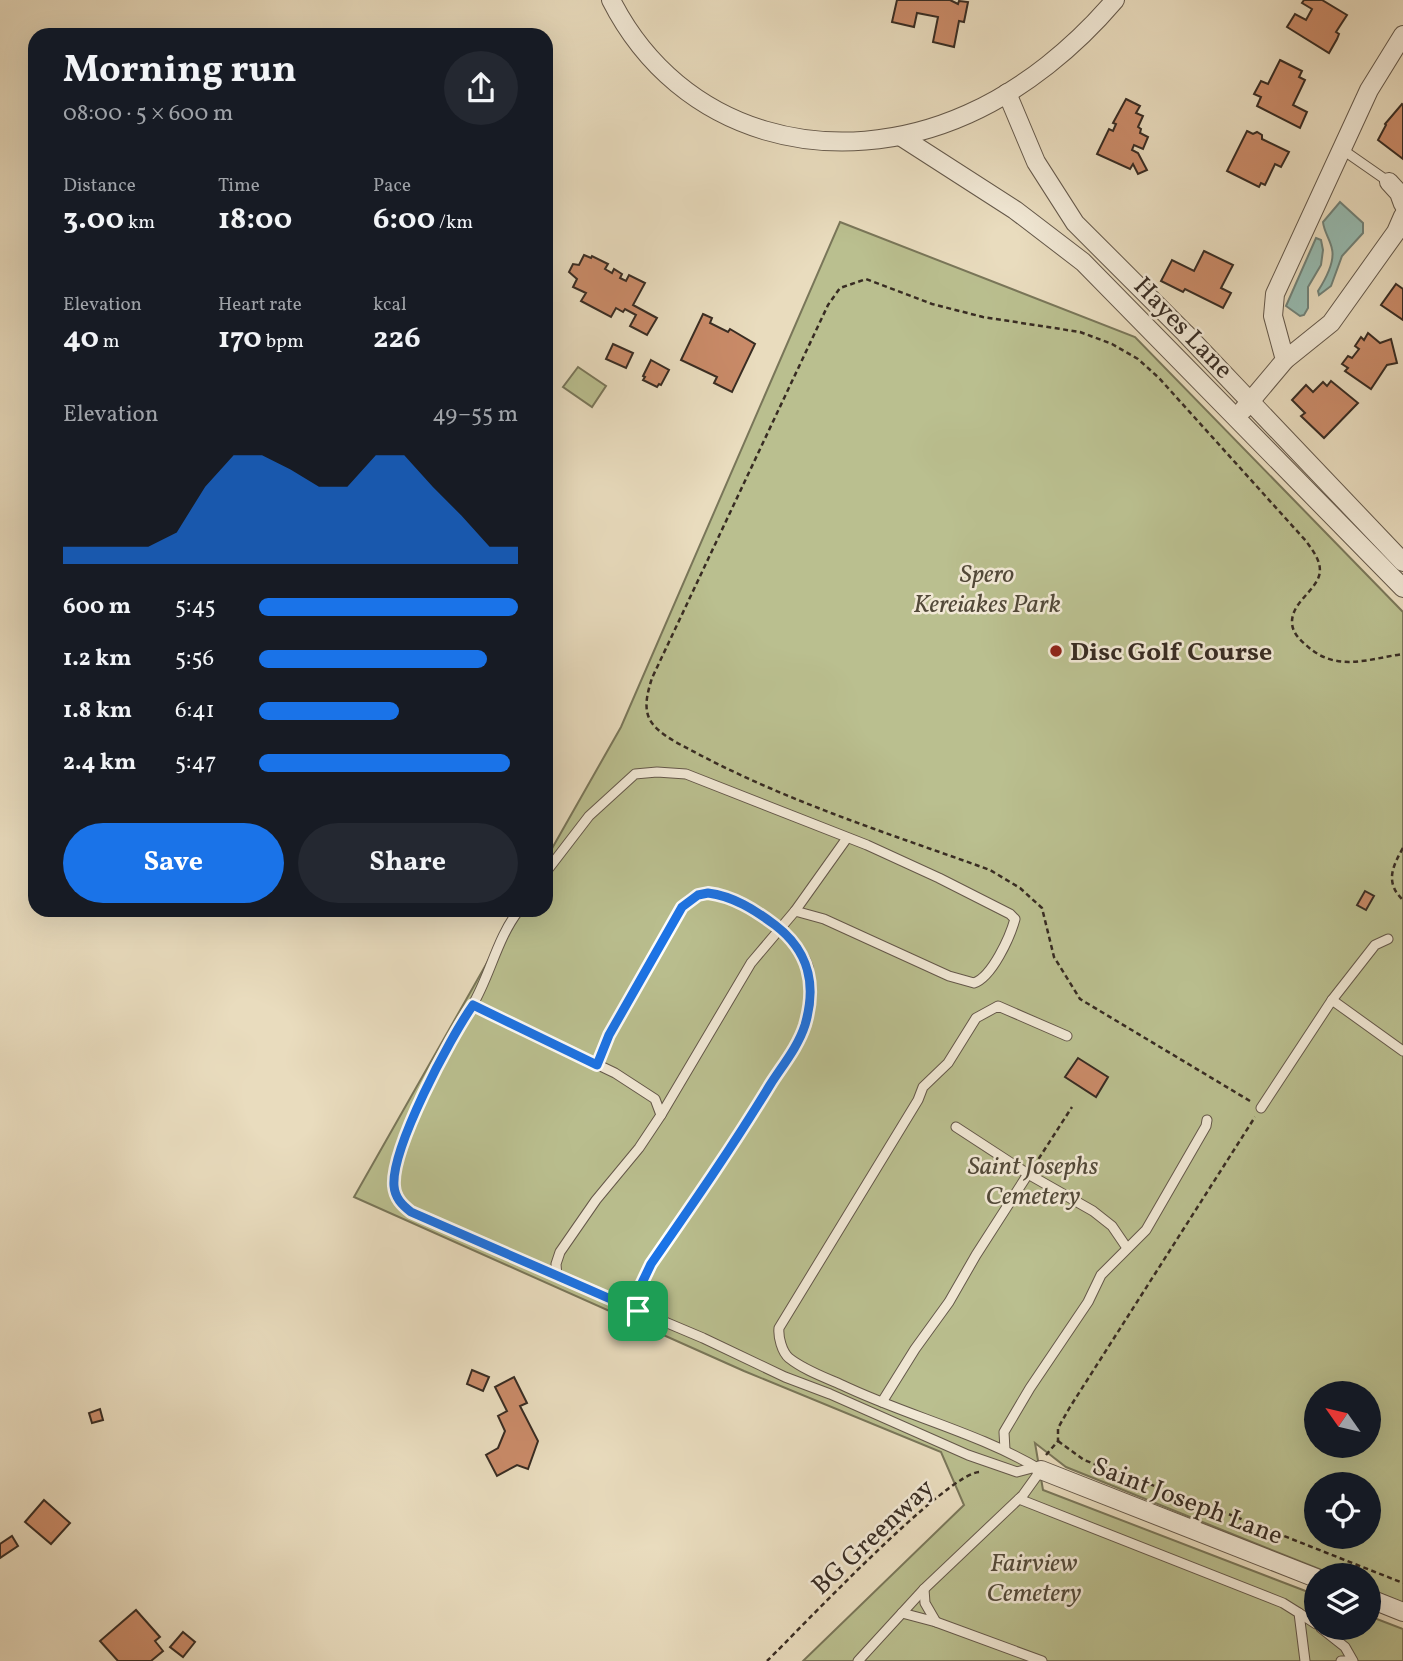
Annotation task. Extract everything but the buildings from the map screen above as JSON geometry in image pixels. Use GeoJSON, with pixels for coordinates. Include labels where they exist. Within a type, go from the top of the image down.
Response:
{"type":"FeatureCollection","features":[{"type":"Feature","properties":{"kind":"street"},"geometry":{"type":"LineString","coordinates":[[611,0],[629,32],[668,76],[695,98],[734,120],[764,131],[810,141],[845,142],[900,136],[967,115],[1007,93],[1066,49],[1115,0]]}},
{"type":"Feature","properties":{"kind":"street"},"geometry":{"type":"LineString","coordinates":[[1285,360],[1273,316],[1275,294],[1377,76],[1403,35]]}},
{"type":"Feature","properties":{"kind":"street","name":"Hayes Lane"},"geometry":{"type":"LineString","coordinates":[[1007,93],[1036,162],[1075,223],[1403,562]]}},
{"type":"Feature","properties":{"kind":"street","name":"Hayes Lane"},"geometry":{"type":"LineString","coordinates":[[900,136],[1068,249],[1403,588]]}},
{"type":"Feature","properties":{"kind":"street"},"geometry":{"type":"LineString","coordinates":[[1389,182],[1399,193],[1403,204]]}},
{"type":"Feature","properties":{"kind":"street"},"geometry":{"type":"LineString","coordinates":[[1236,418],[1285,360],[1331,323],[1396,232],[1403,216]]}},
{"type":"Feature","properties":{"kind":"street","name":"Saint Joseph Lane"},"geometry":{"type":"LineString","coordinates":[[1039,1468],[1304,1573]]}},
{"type":"Feature","properties":{"kind":"street"},"geometry":{"type":"LineString","coordinates":[[1381,1603],[1403,1612]]}},
{"type":"Feature","properties":{"kind":"lane"},"geometry":{"type":"LineString","coordinates":[[1343,149],[1389,182]]}},
{"type":"Feature","properties":{"kind":"lane"},"geometry":{"type":"LineString","coordinates":[[553,863],[595,810],[635,774],[686,774],[848,838],[939,878],[1015,918],[1001,952],[986,976],[974,983],[960,980],[824,919],[795,911]]}},
{"type":"Feature","properties":{"kind":"lane"},"geometry":{"type":"LineString","coordinates":[[557,1277],[556,1264],[560,1252],[596,1200],[639,1148],[742,976],[795,911],[848,838]]}},
{"type":"Feature","properties":{"kind":"lane"},"geometry":{"type":"LineString","coordinates":[[597,1065],[609,1035],[676,917],[690,900],[698,895],[708,893],[729,898],[779,929],[798,948],[808,967],[809,1000],[805,1024],[794,1048],[651,1264],[641,1285],[638,1311]]}},
{"type":"Feature","properties":{"kind":"lane"},"geometry":{"type":"LineString","coordinates":[[514,917],[506,930],[473,1005],[461,1022],[407,1132],[394,1183],[401,1204],[411,1212],[557,1277],[968,1455],[1017,1472],[1039,1468]]}},
{"type":"Feature","properties":{"kind":"lane"},"geometry":{"type":"LineString","coordinates":[[1261,1108],[1332,1000],[1375,945],[1388,939]]}},
{"type":"Feature","properties":{"kind":"lane"},"geometry":{"type":"LineString","coordinates":[[1332,1000],[1403,1051]]}},
{"type":"Feature","properties":{"kind":"lane"},"geometry":{"type":"LineString","coordinates":[[473,1005],[615,1073],[654,1098],[660,1115]]}},
{"type":"Feature","properties":{"kind":"lane"},"geometry":{"type":"LineString","coordinates":[[1039,1468],[1005,1450],[816,1374],[789,1358],[778,1334],[780,1326],[918,1100],[920,1092],[948,1063],[976,1018],[998,1006],[1068,1036]]}},
{"type":"Feature","properties":{"kind":"lane"},"geometry":{"type":"LineString","coordinates":[[1005,1450],[1004,1432],[1030,1388],[1088,1302],[1101,1275],[1146,1230],[1207,1120]]}},
{"type":"Feature","properties":{"kind":"lane"},"geometry":{"type":"LineString","coordinates":[[956,1127],[1106,1221],[1127,1248]]}},
{"type":"Feature","properties":{"kind":"lane"},"geometry":{"type":"LineString","coordinates":[[882,1402],[949,1302],[1028,1174]]}},
{"type":"Feature","properties":{"kind":"lane"},"geometry":{"type":"LineString","coordinates":[[858,1661],[925,1589],[1019,1499],[1039,1468]]}},
{"type":"Feature","properties":{"kind":"lane"},"geometry":{"type":"LineString","coordinates":[[1019,1499],[1261,1592],[1304,1616]]}},
{"type":"Feature","properties":{"kind":"lane"},"geometry":{"type":"LineString","coordinates":[[925,1589],[925,1603],[936,1622]]}},
{"type":"Feature","properties":{"kind":"lane"},"geometry":{"type":"LineString","coordinates":[[902,1613],[936,1622],[1042,1661]]}},
{"type":"Feature","properties":{"kind":"lane"},"geometry":{"type":"LineString","coordinates":[[1299,1613],[1305,1661]]}},
{"type":"Feature","properties":{"kind":"lane"},"geometry":{"type":"LineString","coordinates":[[1336,1640],[1345,1647],[1353,1661]]}},
{"type":"Feature","properties":{"kind":"path"},"geometry":{"type":"LineString","coordinates":[[1039,1468],[1058,1441],[1058,1428],[1070,1407],[1261,1108],[1080,999],[1054,957],[1042,908],[1020,888],[990,870],[753,782],[687,748],[660,731],[649,719],[646,700],[652,678],[828,305],[840,288],[866,279],[932,304],[983,317],[1080,332],[1112,344],[1138,359],[1159,377],[1306,541],[1318,561],[1319,575],[1297,605],[1294,614],[1292,622],[1297,636],[1314,653],[1352,664],[1403,654]]}},
{"type":"Feature","properties":{"kind":"path"},"geometry":{"type":"LineString","coordinates":[[1403,848],[1393,865],[1390,878],[1403,900]]}},
{"type":"Feature","properties":{"kind":"path"},"geometry":{"type":"LineString","coordinates":[[1028,1174],[1072,1107]]}},
{"type":"Feature","properties":{"kind":"path"},"geometry":{"type":"LineString","coordinates":[[1058,1441],[1084,1460],[1403,1583]]}},
{"type":"Feature","properties":{"kind":"path","name":"BG Greenway"},"geometry":{"type":"LineString","coordinates":[[767,1661],[944,1490],[974,1472],[985,1472]]}},
{"type":"Feature","properties":{"kind":"green space"},"geometry":{"type":"Polygon","coordinates":[[[840,222],[1135,337],[1403,612],[1403,1603],[1381,1594],[1381,1563],[1304,1563],[1066,1467],[1035,1443],[1043,1490],[1304,1590],[1304,1640],[1381,1640],[1381,1621],[1403,1629],[1403,1661],[803,1661],[964,1505],[941,1452],[744,1371],[354,1197],[513,917],[553,917],[553,847],[621,727],[840,222]]]}},
{"type":"Feature","properties":{"kind":"green space"},"geometry":{"type":"Polygon","coordinates":[[[578,367],[606,386],[592,407],[563,387],[578,367]]]}},
{"type":"Feature","properties":{"kind":"water"},"geometry":{"type":"Polygon","coordinates":[[[1340,202],[1363,223],[1363,233],[1342,256],[1331,286],[1319,295],[1318,291],[1329,271],[1333,254],[1323,222],[1340,202]]]}},
{"type":"Feature","properties":{"kind":"water"},"geometry":{"type":"Polygon","coordinates":[[[1316,238],[1321,240],[1323,250],[1321,265],[1308,287],[1308,308],[1304,315],[1300,316],[1286,306],[1316,238]]]}},
{"type":"Feature","properties":{"kind":"place","name":"Disc Golf Course"},"geometry":{"type":"Point","coordinates":[1056,651]}},
{"type":"Feature","properties":{"kind":"route"},"geometry":{"type":"LineString","coordinates":[[718,894],[741,903],[769,921],[798,948],[808,967],[809,976],[805,1024],[794,1048],[763,1098],[651,1264],[641,1285],[638,1311],[411,1212],[401,1204],[396,1195],[396,1169],[399,1154],[418,1107],[461,1022],[473,1005],[597,1065],[609,1035],[682,907],[698,895],[718,894]]}},
{"type":"Feature","properties":{"kind":"park label","name":"Spero Kereiakes Park"},"geometry":{"type":"Point","coordinates":[987,588]}},
{"type":"Feature","properties":{"kind":"park label","name":"Saint Josephs Cemetery"},"geometry":{"type":"Point","coordinates":[1033,1180]}},
{"type":"Feature","properties":{"kind":"park label","name":"Fairview Cemetery"},"geometry":{"type":"Point","coordinates":[1034,1577]}}]}
